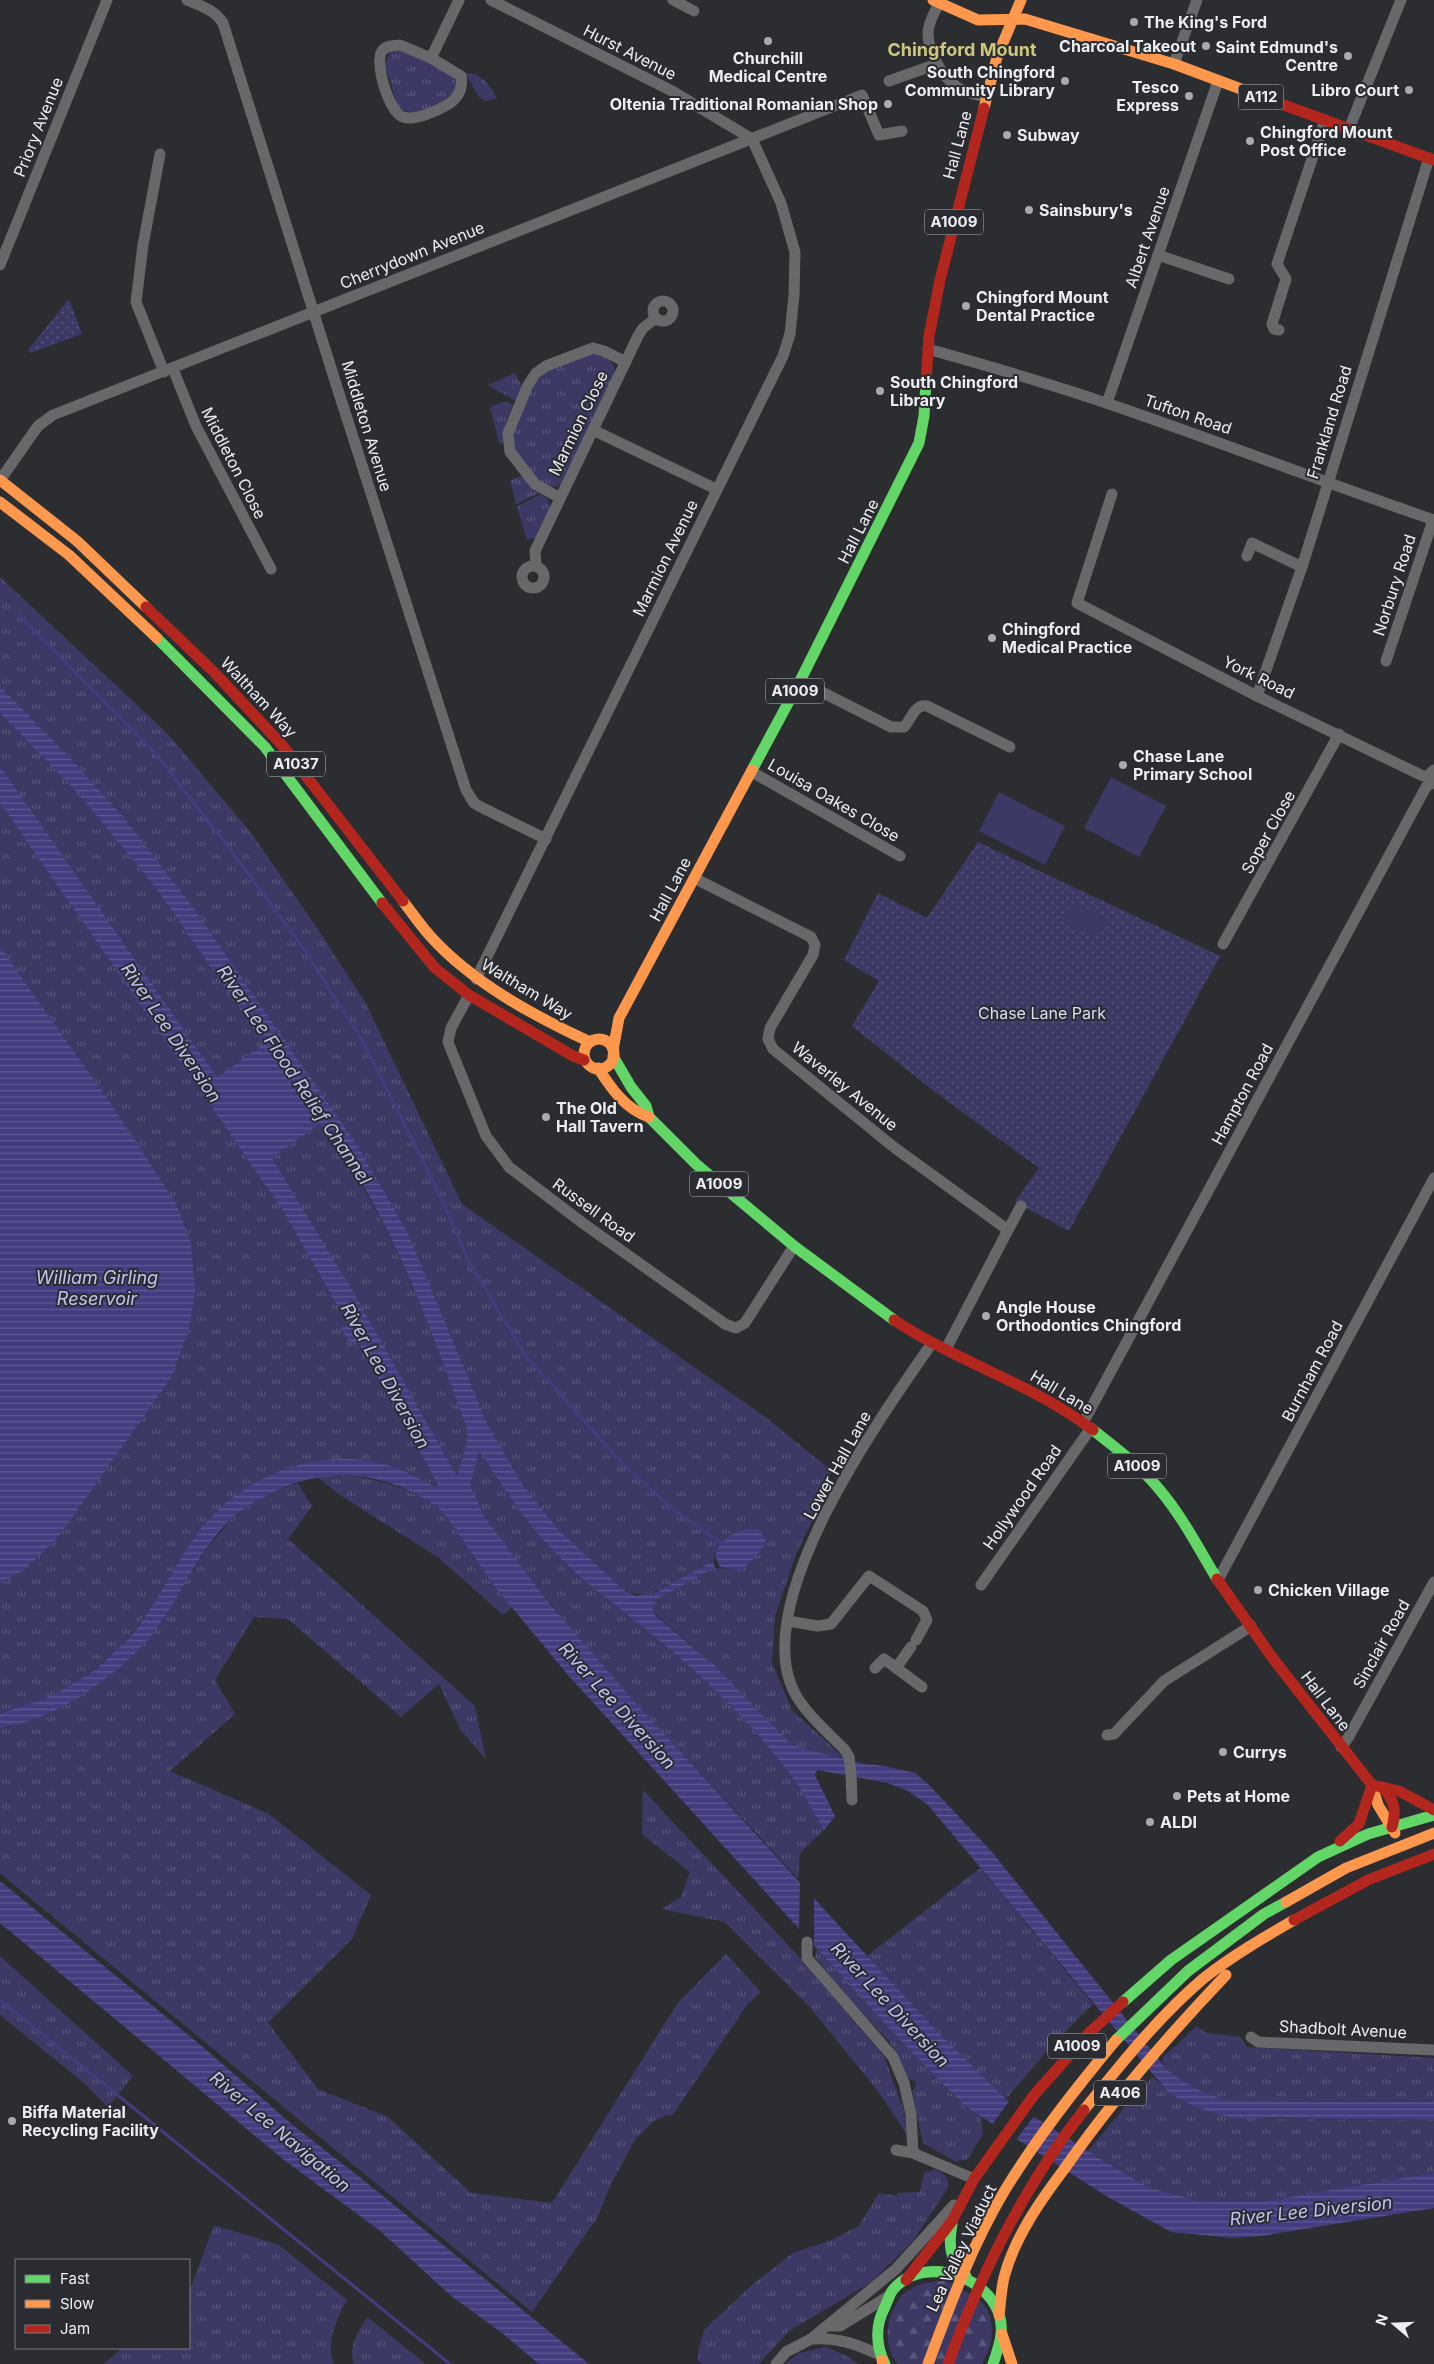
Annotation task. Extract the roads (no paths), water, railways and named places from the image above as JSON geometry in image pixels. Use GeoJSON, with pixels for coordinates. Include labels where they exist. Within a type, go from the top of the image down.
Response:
{"type":"FeatureCollection","features":[{"type":"Feature","properties":{"kind":"main road","name":"A1009"},"geometry":{"type":"LineString","coordinates":[[1014,18],[1021,0]]}},
{"type":"Feature","properties":{"kind":"main road","name":"A112"},"geometry":{"type":"LineString","coordinates":[[936,2],[965,16],[986,21],[1014,18],[1056,28],[1174,64],[1432,159]]}},
{"type":"Feature","properties":{"kind":"main road","name":"Hall Lane"},"geometry":{"type":"LineString","coordinates":[[1014,18],[997,57],[940,280],[928,349],[924,416],[919,443],[800,681],[618,1018],[613,1053],[631,1087],[646,1106],[649,1117],[696,1164],[794,1246],[896,1321],[932,1343],[1045,1399],[1087,1425],[1132,1461],[1159,1489],[1218,1580],[1274,1660],[1340,1747],[1377,1786],[1391,1796],[1397,1813],[1394,1830]]}},
{"type":"Feature","properties":{"kind":"main road","name":"Waltham Way"},"geometry":{"type":"LineString","coordinates":[[0,480],[77,541],[166,624],[215,673],[282,745],[430,936],[459,965],[476,979],[568,1033],[592,1041]]}},
{"type":"Feature","properties":{"kind":"main road"},"geometry":{"type":"LineString","coordinates":[[12,511],[22,497]]}},
{"type":"Feature","properties":{"kind":"main road","name":"Waltham Way"},"geometry":{"type":"LineString","coordinates":[[0,502],[69,555],[155,636],[251,733],[281,769],[359,873],[436,968],[469,995],[573,1056],[584,1060]]}},
{"type":"Feature","properties":{"kind":"main road"},"geometry":{"type":"LineString","coordinates":[[155,636],[166,624]]}},
{"type":"Feature","properties":{"kind":"main road","name":"A1037"},"geometry":{"type":"LineString","coordinates":[[281,769],[293,759]]}},
{"type":"Feature","properties":{"kind":"main road"},"geometry":{"type":"LineString","coordinates":[[359,873],[372,862]]}},
{"type":"Feature","properties":{"kind":"main road","name":"Hall Lane"},"geometry":{"type":"LineString","coordinates":[[592,1041],[618,1018]]}},
{"type":"Feature","properties":{"kind":"main road"},"geometry":{"type":"LineString","coordinates":[[592,1041],[606,1041],[613,1053],[607,1066],[598,1068],[584,1060],[584,1049],[592,1041]]}},
{"type":"Feature","properties":{"kind":"main road","name":"Hall Lane"},"geometry":{"type":"LineString","coordinates":[[598,1068],[619,1096],[639,1115],[649,1117]]}},
{"type":"Feature","properties":{"kind":"main road","name":"A1009"},"geometry":{"type":"LineString","coordinates":[[906,2280],[952,2221],[972,2183],[997,2145],[1034,2096],[1090,2032],[1171,1960],[1352,1833],[1359,1824],[1377,1786]]}},
{"type":"Feature","properties":{"kind":"main road"},"geometry":{"type":"LineString","coordinates":[[1377,1786],[1406,1794],[1419,1804],[1434,1810]]}},
{"type":"Feature","properties":{"kind":"main road"},"geometry":{"type":"LineString","coordinates":[[1394,1830],[1434,1816]]}},
{"type":"Feature","properties":{"kind":"main road"},"geometry":{"type":"LineString","coordinates":[[1318,1857],[1368,1834],[1434,1822]]}},
{"type":"Feature","properties":{"kind":"main road","name":"A1009"},"geometry":{"type":"LineString","coordinates":[[1271,1889],[1394,1830]]}},
{"type":"Feature","properties":{"kind":"main road","name":"Lea Valley Viaduct"},"geometry":{"type":"LineString","coordinates":[[928,2364],[952,2298],[982,2234],[1036,2142],[1095,2066],[1150,2007],[1188,1971],[1237,1932],[1315,1883],[1374,1855],[1434,1833]]}},
{"type":"Feature","properties":{"kind":"main road","name":"A406"},"geometry":{"type":"LineString","coordinates":[[999,2315],[1005,2273],[1015,2247],[1036,2210],[1109,2106],[1161,2044],[1254,1944],[1354,1884],[1434,1854]]}},
{"type":"Feature","properties":{"kind":"main road","name":"Lea Valley Viaduct"},"geometry":{"type":"LineString","coordinates":[[948,2364],[976,2291],[1012,2218],[1045,2162],[1069,2127],[1115,2070],[1177,2003],[1233,1956],[1254,1944]]}},
{"type":"Feature","properties":{"kind":"main road","name":"A1009"},"geometry":{"type":"LineString","coordinates":[[952,2221],[948,2243],[950,2256],[968,2278]]}},
{"type":"Feature","properties":{"kind":"main road"},"geometry":{"type":"LineString","coordinates":[[883,2361],[877,2328],[882,2307],[890,2295],[906,2280],[934,2271],[954,2272],[968,2278],[986,2291],[999,2315],[1002,2334],[1012,2364]]}},
{"type":"Feature","properties":{"kind":"main road"},"geometry":{"type":"LineString","coordinates":[[993,2364],[999,2351],[1002,2334]]}},
{"type":"Feature","properties":{"kind":"street","name":"Priory Avenue"},"geometry":{"type":"LineString","coordinates":[[0,265],[107,0]]}},
{"type":"Feature","properties":{"kind":"street","name":"Middleton Avenue"},"geometry":{"type":"LineString","coordinates":[[187,0],[209,10],[218,16],[223,23],[466,790],[474,803],[546,839]]}},
{"type":"Feature","properties":{"kind":"street"},"geometry":{"type":"LineString","coordinates":[[431,58],[459,0]]}},
{"type":"Feature","properties":{"kind":"street","name":"Hurst Avenue"},"geometry":{"type":"LineString","coordinates":[[491,0],[672,91],[752,138]]}},
{"type":"Feature","properties":{"kind":"street"},"geometry":{"type":"LineString","coordinates":[[673,0],[694,11]]}},
{"type":"Feature","properties":{"kind":"street"},"geometry":{"type":"LineString","coordinates":[[1174,64],[1197,0]]}},
{"type":"Feature","properties":{"kind":"street"},"geometry":{"type":"LineString","coordinates":[[1349,129],[1401,0]]}},
{"type":"Feature","properties":{"kind":"street"},"geometry":{"type":"LineString","coordinates":[[936,2],[928,32],[929,44],[937,64],[957,88],[987,97]]}},
{"type":"Feature","properties":{"kind":"street"},"geometry":{"type":"LineString","coordinates":[[400,46],[431,58],[461,76],[462,82],[458,95],[447,105],[426,114],[406,118],[401,117],[392,107],[380,68],[381,52],[386,47],[400,46]]}},
{"type":"Feature","properties":{"kind":"street"},"geometry":{"type":"LineString","coordinates":[[889,81],[937,64]]}},
{"type":"Feature","properties":{"kind":"street","name":"Albert Avenue"},"geometry":{"type":"LineString","coordinates":[[1108,403],[1218,81]]}},
{"type":"Feature","properties":{"kind":"street","name":"Cherrydown Avenue"},"geometry":{"type":"LineString","coordinates":[[0,480],[45,419],[862,95],[879,136],[902,131]]}},
{"type":"Feature","properties":{"kind":"street"},"geometry":{"type":"LineString","coordinates":[[1279,330],[1274,329],[1272,324],[1286,279],[1277,264],[1325,120]]}},
{"type":"Feature","properties":{"kind":"street","name":"Marmion Avenue"},"geometry":{"type":"LineString","coordinates":[[476,979],[783,356],[790,334],[795,252],[781,203],[752,138]]}},
{"type":"Feature","properties":{"kind":"street","name":"Middleton Close"},"geometry":{"type":"LineString","coordinates":[[160,154],[143,245],[136,302],[168,371],[271,569]]}},
{"type":"Feature","properties":{"kind":"street","name":"Frankland Road"},"geometry":{"type":"LineString","coordinates":[[1258,696],[1302,567],[1432,159]]}},
{"type":"Feature","properties":{"kind":"street"},"geometry":{"type":"LineString","coordinates":[[1158,255],[1229,279]]}},
{"type":"Feature","properties":{"kind":"street","name":"Marmion Close"},"geometry":{"type":"LineString","coordinates":[[536,566],[535,551],[642,328],[656,318]]}},
{"type":"Feature","properties":{"kind":"street","name":"Marmion Close"},"geometry":{"type":"LineString","coordinates":[[560,498],[535,484],[510,452],[508,433],[526,388],[536,372],[584,350],[593,348],[604,351],[626,362]]}},
{"type":"Feature","properties":{"kind":"street","name":"Tufton Road"},"geometry":{"type":"LineString","coordinates":[[928,349],[1108,403],[1248,453],[1327,484],[1434,520]]}},
{"type":"Feature","properties":{"kind":"street"},"geometry":{"type":"LineString","coordinates":[[593,430],[716,489]]}},
{"type":"Feature","properties":{"kind":"street","name":"York Road"},"geometry":{"type":"LineString","coordinates":[[1112,494],[1076,603],[1258,696],[1423,776],[1432,778]]}},
{"type":"Feature","properties":{"kind":"street","name":"Norbury Road"},"geometry":{"type":"LineString","coordinates":[[1386,661],[1434,520]]}},
{"type":"Feature","properties":{"kind":"street"},"geometry":{"type":"LineString","coordinates":[[1247,556],[1252,543],[1302,567]]}},
{"type":"Feature","properties":{"kind":"street"},"geometry":{"type":"LineString","coordinates":[[800,681],[891,727],[904,726],[917,708],[922,705],[1010,747]]}},
{"type":"Feature","properties":{"kind":"street","name":"Soper Close"},"geometry":{"type":"LineString","coordinates":[[1223,944],[1339,734]]}},
{"type":"Feature","properties":{"kind":"street","name":"Louisa Oakes Close"},"geometry":{"type":"LineString","coordinates":[[752,772],[900,856]]}},
{"type":"Feature","properties":{"kind":"street","name":"Hampton Road"},"geometry":{"type":"LineString","coordinates":[[1087,1425],[1372,884],[1432,778]]}},
{"type":"Feature","properties":{"kind":"street","name":"Waverley Avenue"},"geometry":{"type":"LineString","coordinates":[[694,878],[812,937],[815,945],[813,956],[770,1028],[768,1039],[773,1049],[896,1148],[1008,1230]]}},
{"type":"Feature","properties":{"kind":"street","name":"Russell Road"},"geometry":{"type":"LineString","coordinates":[[469,995],[451,1028],[448,1042],[486,1136],[509,1167],[584,1224],[725,1324],[736,1328],[745,1323],[794,1246]]}},
{"type":"Feature","properties":{"kind":"street","name":"Burnham Road"},"geometry":{"type":"LineString","coordinates":[[1218,1580],[1434,1178]]}},
{"type":"Feature","properties":{"kind":"street"},"geometry":{"type":"LineString","coordinates":[[946,1349],[1021,1206]]}},
{"type":"Feature","properties":{"kind":"street","name":"Lower Hall Lane"},"geometry":{"type":"LineString","coordinates":[[852,1800],[852,1778],[845,1750],[819,1723],[794,1692],[783,1650],[788,1621],[803,1566],[829,1506],[874,1428],[932,1343]]}},
{"type":"Feature","properties":{"kind":"street","name":"Hollywood Road"},"geometry":{"type":"LineString","coordinates":[[981,1585],[1087,1425]]}},
{"type":"Feature","properties":{"kind":"street"},"geometry":{"type":"LineString","coordinates":[[788,1621],[817,1626],[831,1624],[869,1576],[923,1611],[927,1620],[896,1668]]}},
{"type":"Feature","properties":{"kind":"street","name":"Sinclair Road"},"geometry":{"type":"LineString","coordinates":[[1340,1747],[1348,1738],[1434,1582]]}},
{"type":"Feature","properties":{"kind":"street"},"geometry":{"type":"LineString","coordinates":[[1107,1735],[1114,1734],[1164,1681],[1251,1626]]}},
{"type":"Feature","properties":{"kind":"street"},"geometry":{"type":"LineString","coordinates":[[875,1668],[884,1659],[922,1687]]}},
{"type":"Feature","properties":{"kind":"street"},"geometry":{"type":"LineString","coordinates":[[807,1942],[807,1958],[893,2057],[904,2083],[912,2114],[913,2152]]}},
{"type":"Feature","properties":{"kind":"street","name":"Shadbolt Avenue"},"geometry":{"type":"LineString","coordinates":[[1251,2037],[1258,2042],[1434,2050]]}},
{"type":"Feature","properties":{"kind":"street"},"geometry":{"type":"LineString","coordinates":[[776,2364],[786,2352],[811,2339],[896,2269],[972,2183],[913,2152],[896,2150]]}},
{"type":"Feature","properties":{"kind":"street"},"geometry":{"type":"LineString","coordinates":[[828,2326],[840,2326],[890,2295]]}},
{"type":"Feature","properties":{"kind":"street"},"geometry":{"type":"LineString","coordinates":[[811,2339],[831,2338],[855,2344],[883,2361]]}},
{"type":"Feature","properties":{"kind":"water"},"geometry":{"type":"Polygon","coordinates":[[[0,686],[75,763],[126,820],[193,907],[356,1143],[408,1233],[487,1423],[522,1484],[558,1529],[625,1591],[636,1596],[657,1592],[713,1561],[715,1568],[659,1598],[653,1610],[655,1615],[714,1665],[792,1745],[865,1764],[885,1766],[915,1773],[929,1785],[992,1852],[1167,2070],[1175,2076],[1206,2093],[1233,2101],[1434,2102],[1434,2120],[1235,2118],[1200,2108],[1167,2091],[928,1805],[908,1791],[888,1783],[817,1770],[815,1775],[835,1816],[824,1830],[795,1781],[751,1727],[684,1662],[564,1562],[538,1534],[479,1452],[471,1483],[472,1490],[484,1516],[550,1604],[627,1693],[938,2032],[1006,2099],[1150,2188],[1199,2201],[1259,2202],[1434,2173],[1434,2208],[1261,2236],[1233,2238],[1171,2232],[1108,2197],[963,2105],[890,2029],[568,1675],[494,1586],[444,1513],[423,1498],[400,1486],[376,1479],[327,1476],[302,1481],[278,1489],[255,1502],[235,1515],[210,1543],[154,1632],[140,1648],[105,1680],[85,1694],[43,1716],[0,1728],[0,1713],[34,1702],[64,1689],[91,1672],[118,1649],[130,1637],[150,1609],[197,1534],[214,1514],[234,1496],[256,1482],[280,1471],[306,1463],[332,1459],[384,1464],[411,1474],[436,1487],[438,1485],[359,1344],[348,1341],[341,1328],[348,1325],[282,1209],[0,803],[0,766],[217,1077],[264,1044],[156,888],[78,793],[0,713],[0,686]],[[320,1124],[272,1158],[354,1293],[457,1476],[467,1441],[466,1426],[437,1347],[405,1269],[367,1193],[345,1158],[320,1124]]]}},
{"type":"Feature","properties":{"kind":"water","name":"William Girling Reservoir"},"geometry":{"type":"Polygon","coordinates":[[[0,947],[108,1099],[175,1201],[191,1244],[195,1292],[188,1333],[171,1378],[58,1538],[24,1570],[0,1584],[0,947]]]}},
{"type":"Feature","properties":{"kind":"water"},"geometry":{"type":"Polygon","coordinates":[[[748,1529],[760,1531],[766,1542],[757,1555],[741,1571],[720,1567],[715,1556],[720,1545],[737,1532],[748,1529]]]}},
{"type":"Feature","properties":{"kind":"water","name":"River Lee Navigation"},"geometry":{"type":"Polygon","coordinates":[[[0,1881],[204,2048],[294,2126],[589,2364],[539,2364],[502,2333],[450,2295],[379,2230],[284,2160],[0,1923],[0,1881]]]}},
{"type":"Feature","properties":{"kind":"waterway"},"geometry":{"type":"LineString","coordinates":[[20,616],[155,753],[233,853],[303,948],[361,1038],[436,1187],[469,1262],[526,1356],[621,1462],[673,1509],[721,1543]]}},
{"type":"Feature","properties":{"kind":"waterway"},"geometry":{"type":"LineString","coordinates":[[0,2000],[450,2364]]}},
{"type":"Feature","properties":{"kind":"place","name":"The King's Ford"},"geometry":{"type":"Point","coordinates":[1134,22]}},
{"type":"Feature","properties":{"kind":"place","name":"Churchill Medical Centre"},"geometry":{"type":"Point","coordinates":[768,41]}},
{"type":"Feature","properties":{"kind":"place","name":"Charcoal Takeout"},"geometry":{"type":"Point","coordinates":[1206,46]}},
{"type":"Feature","properties":{"kind":"place","name":"Saint Edmund's Centre"},"geometry":{"type":"Point","coordinates":[1348,56]}},
{"type":"Feature","properties":{"kind":"place","name":"South Chingford Community Library"},"geometry":{"type":"Point","coordinates":[1065,81]}},
{"type":"Feature","properties":{"kind":"place","name":"Libro Court"},"geometry":{"type":"Point","coordinates":[1409,90]}},
{"type":"Feature","properties":{"kind":"place","name":"Tesco Express"},"geometry":{"type":"Point","coordinates":[1189,96]}},
{"type":"Feature","properties":{"kind":"place","name":"Oltenia Traditional Romanian Shop"},"geometry":{"type":"Point","coordinates":[888,104]}},
{"type":"Feature","properties":{"kind":"place","name":"Subway"},"geometry":{"type":"Point","coordinates":[1007,135]}},
{"type":"Feature","properties":{"kind":"place","name":"Chingford Mount Post Office"},"geometry":{"type":"Point","coordinates":[1250,141]}},
{"type":"Feature","properties":{"kind":"place","name":"Sainsbury's"},"geometry":{"type":"Point","coordinates":[1029,210]}},
{"type":"Feature","properties":{"kind":"place","name":"Chingford Mount Dental Practice"},"geometry":{"type":"Point","coordinates":[966,306]}},
{"type":"Feature","properties":{"kind":"place","name":"South Chingford Library"},"geometry":{"type":"Point","coordinates":[880,391]}},
{"type":"Feature","properties":{"kind":"place","name":"Chingford Medical Practice"},"geometry":{"type":"Point","coordinates":[992,638]}},
{"type":"Feature","properties":{"kind":"place","name":"Chase Lane Primary School"},"geometry":{"type":"Point","coordinates":[1123,765]}},
{"type":"Feature","properties":{"kind":"place","name":"The Old Hall Tavern"},"geometry":{"type":"Point","coordinates":[546,1117]}},
{"type":"Feature","properties":{"kind":"place","name":"Angle House Orthodontics Chingford"},"geometry":{"type":"Point","coordinates":[986,1316]}},
{"type":"Feature","properties":{"kind":"place","name":"Chicken Village"},"geometry":{"type":"Point","coordinates":[1258,1590]}},
{"type":"Feature","properties":{"kind":"place","name":"Currys"},"geometry":{"type":"Point","coordinates":[1223,1752]}},
{"type":"Feature","properties":{"kind":"place","name":"Pets at Home"},"geometry":{"type":"Point","coordinates":[1177,1796]}},
{"type":"Feature","properties":{"kind":"place","name":"ALDI"},"geometry":{"type":"Point","coordinates":[1150,1822]}},
{"type":"Feature","properties":{"kind":"place","name":"Biffa Material Recycling Facility"},"geometry":{"type":"Point","coordinates":[12,2121]}},
{"type":"Feature","properties":{"kind":"district","name":"Chingford Mount"},"geometry":{"type":"Point","coordinates":[962,50]}},
{"type":"Feature","properties":{"kind":"park label","name":"Chase Lane Park"},"geometry":{"type":"Point","coordinates":[1042,1013]}},
{"type":"Feature","properties":{"kind":"water label","name":"River Lee Diversion"},"geometry":{"type":"Point","coordinates":[171,1033]}},
{"type":"Feature","properties":{"kind":"water label","name":"River Lee Flood Relief Channel"},"geometry":{"type":"Point","coordinates":[294,1075]}},
{"type":"Feature","properties":{"kind":"water label","name":"River Lee Diversion"},"geometry":{"type":"Point","coordinates":[385,1376]}},
{"type":"Feature","properties":{"kind":"water label","name":"River Lee Diversion"},"geometry":{"type":"Point","coordinates":[617,1706]}},
{"type":"Feature","properties":{"kind":"water label","name":"River Lee Diversion"},"geometry":{"type":"Point","coordinates":[890,2005]}},
{"type":"Feature","properties":{"kind":"water label","name":"River Lee Diversion"},"geometry":{"type":"Point","coordinates":[1311,2211]}}]}
